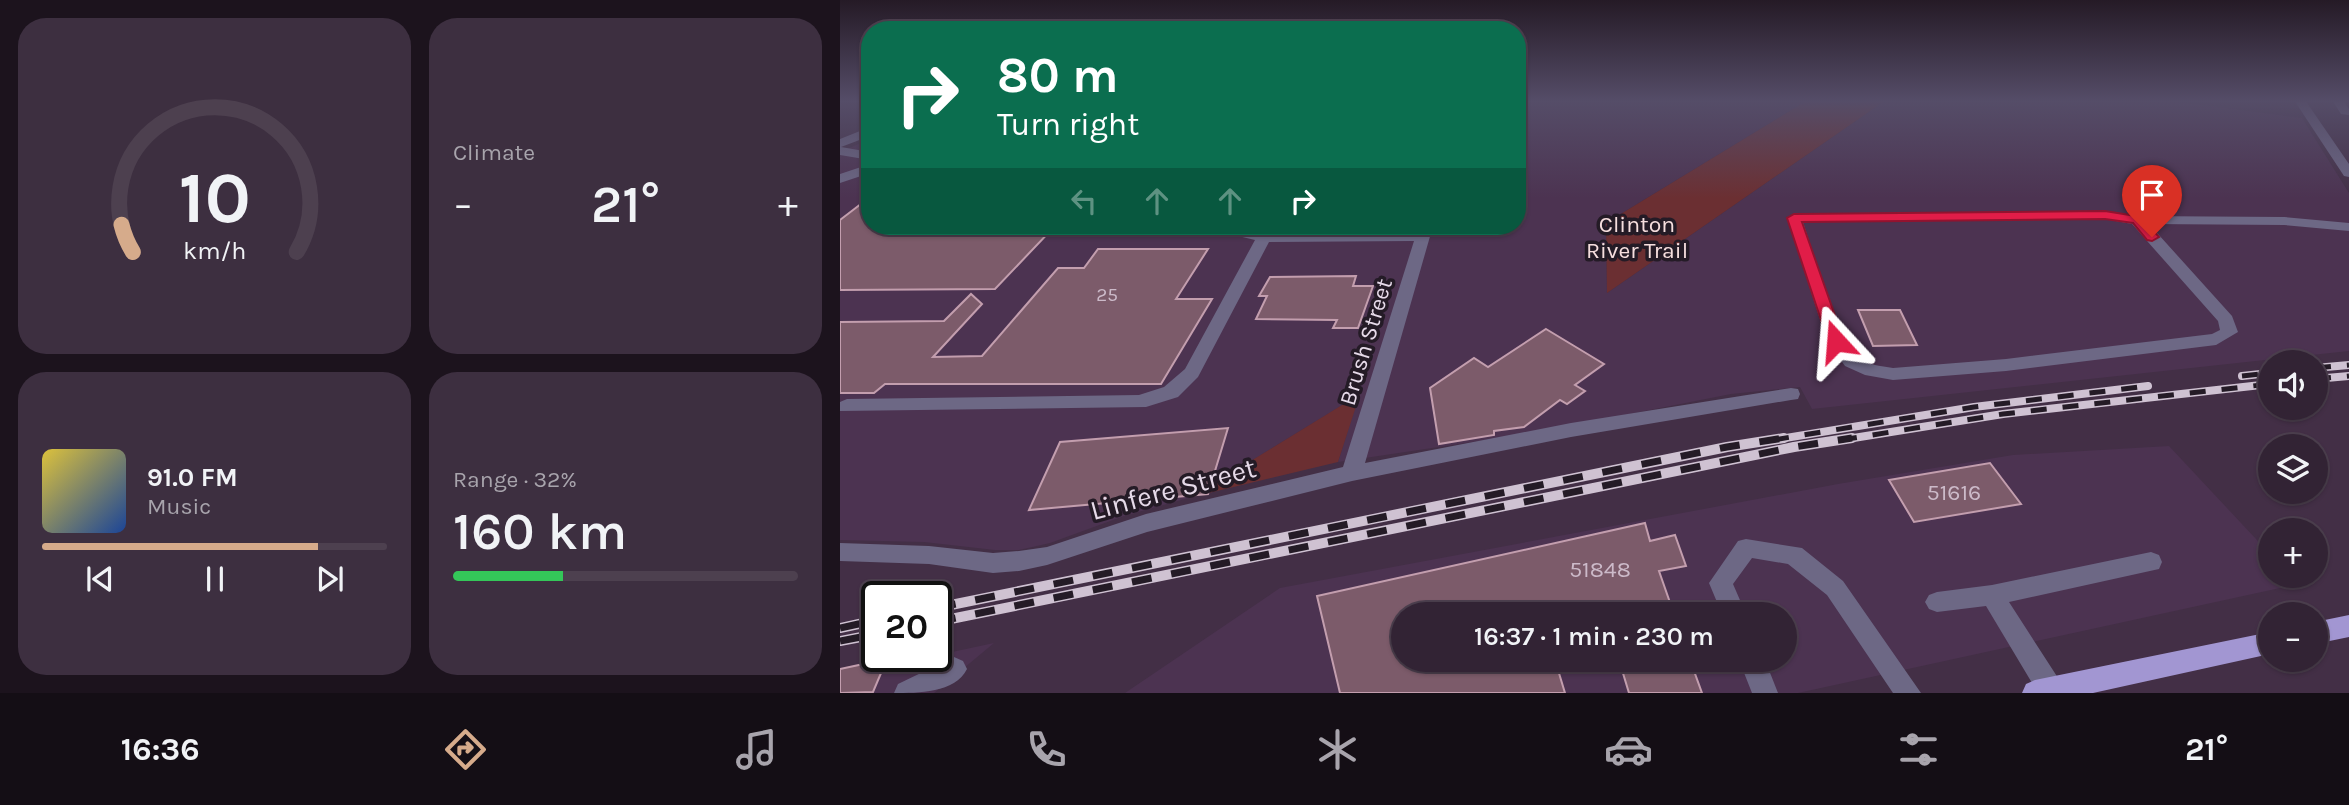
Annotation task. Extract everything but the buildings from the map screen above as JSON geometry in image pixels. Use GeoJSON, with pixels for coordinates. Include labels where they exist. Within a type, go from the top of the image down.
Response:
{"type":"FeatureCollection","features":[{"type":"Feature","properties":{"kind":"main road"},"geometry":{"type":"LineString","coordinates":[[2328,631],[2349,626]]}},
{"type":"Feature","properties":{"kind":"main road"},"geometry":{"type":"LineString","coordinates":[[2043,691],[2258,646]]}},
{"type":"Feature","properties":{"kind":"street"},"geometry":{"type":"LineString","coordinates":[[2321,132],[2349,173]]}},
{"type":"Feature","properties":{"kind":"street"},"geometry":{"type":"LineString","coordinates":[[840,144],[861,135]]}},
{"type":"Feature","properties":{"kind":"street"},"geometry":{"type":"LineString","coordinates":[[2330,145],[2349,148]]}},
{"type":"Feature","properties":{"kind":"street"},"geometry":{"type":"LineString","coordinates":[[840,151],[861,154]]}},
{"type":"Feature","properties":{"kind":"street"},"geometry":{"type":"LineString","coordinates":[[840,179],[861,171]]}},
{"type":"Feature","properties":{"kind":"street"},"geometry":{"type":"LineString","coordinates":[[2137,220],[2226,320],[2229,332],[2216,339],[2203,341],[2006,365],[1893,374],[1871,371],[1851,362],[1836,341],[1794,218],[2105,215],[2137,220],[2284,221],[2349,227]]}},
{"type":"Feature","properties":{"kind":"street"},"geometry":{"type":"LineString","coordinates":[[1251,235],[1264,238],[1333,235]]}},
{"type":"Feature","properties":{"kind":"street","name":"Brush Street"},"geometry":{"type":"LineString","coordinates":[[1352,473],[1424,235]]}},
{"type":"Feature","properties":{"kind":"street"},"geometry":{"type":"LineString","coordinates":[[842,408],[1139,402],[1171,392],[1192,373],[1264,238]]}},
{"type":"Feature","properties":{"kind":"street","name":"Linfere Street"},"geometry":{"type":"LineString","coordinates":[[840,552],[1009,563],[1047,556],[1146,523],[1352,473],[1571,430],[1791,394]]}},
{"type":"Feature","properties":{"kind":"street"},"geometry":{"type":"LineString","coordinates":[[1729,602],[1721,583],[1746,548],[1794,555],[1835,588],[1908,693]]}},
{"type":"Feature","properties":{"kind":"street"},"geometry":{"type":"LineString","coordinates":[[1937,602],[1992,595],[2151,562]]}},
{"type":"Feature","properties":{"kind":"street"},"geometry":{"type":"LineString","coordinates":[[1992,595],[2043,691]]}},
{"type":"Feature","properties":{"kind":"street"},"geometry":{"type":"LineString","coordinates":[[907,693],[954,669]]}},
{"type":"Feature","properties":{"kind":"street"},"geometry":{"type":"LineString","coordinates":[[1757,672],[1765,693]]}},
{"type":"Feature","properties":{"kind":"shaded area"},"geometry":{"type":"Polygon","coordinates":[[[1526,132],[1755,132],[1606,223],[1607,293],[1839,132],[2311,132],[2349,193],[2349,351],[2328,353],[2328,350],[2258,350],[2258,361],[1812,409],[1800,387],[1731,394],[1533,433],[1338,462],[1359,395],[1192,497],[1124,516],[1050,543],[1019,550],[995,550],[924,542],[840,540],[840,152],[861,143],[861,235],[1526,235],[1526,132]]]}},
{"type":"Feature","properties":{"kind":"shaded area"},"geometry":{"type":"Polygon","coordinates":[[[2169,446],[2258,541],[2258,588],[2280,588],[1798,693],[1125,693],[1280,588],[1838,484],[2013,455],[2169,446]]]}},
{"type":"Feature","properties":{"kind":"shaded area"},"geometry":{"type":"Polygon","coordinates":[[[994,643],[934,693],[840,693],[840,676],[861,672],[952,672],[952,652],[994,643]]]}},
{"type":"Feature","properties":{"kind":"green space","name":"Clinton River Trail"},"geometry":{"type":"Polygon","coordinates":[[[1755,132],[1839,132],[1607,293],[1606,223],[1755,132]]]}},
{"type":"Feature","properties":{"kind":"green space"},"geometry":{"type":"Polygon","coordinates":[[[1360,394],[1338,462],[1192,497],[1360,394]]]}},
{"type":"Feature","properties":{"kind":"railway"},"geometry":{"type":"LineString","coordinates":[[2328,367],[2349,365]]}},
{"type":"Feature","properties":{"kind":"railway"},"geometry":{"type":"LineString","coordinates":[[2242,376],[2258,374]]}},
{"type":"Feature","properties":{"kind":"railway"},"geometry":{"type":"LineString","coordinates":[[2328,378],[2349,376]]}},
{"type":"Feature","properties":{"kind":"railway"},"geometry":{"type":"LineString","coordinates":[[1841,440],[2003,414],[2258,385]]}},
{"type":"Feature","properties":{"kind":"railway"},"geometry":{"type":"LineString","coordinates":[[1773,440],[1974,407],[2148,386]]}},
{"type":"Feature","properties":{"kind":"railway"},"geometry":{"type":"LineString","coordinates":[[952,605],[1727,447],[1784,438]]}},
{"type":"Feature","properties":{"kind":"railway"},"geometry":{"type":"LineString","coordinates":[[952,619],[1794,447],[1852,438]]}},
{"type":"Feature","properties":{"kind":"railway"},"geometry":{"type":"LineString","coordinates":[[840,628],[861,623]]}},
{"type":"Feature","properties":{"kind":"railway"},"geometry":{"type":"LineString","coordinates":[[840,641],[861,637]]}},
{"type":"Feature","properties":{"kind":"route"},"geometry":{"type":"LineString","coordinates":[[1836,341],[1794,218],[2105,215],[2137,220],[2152,237]]}}]}
